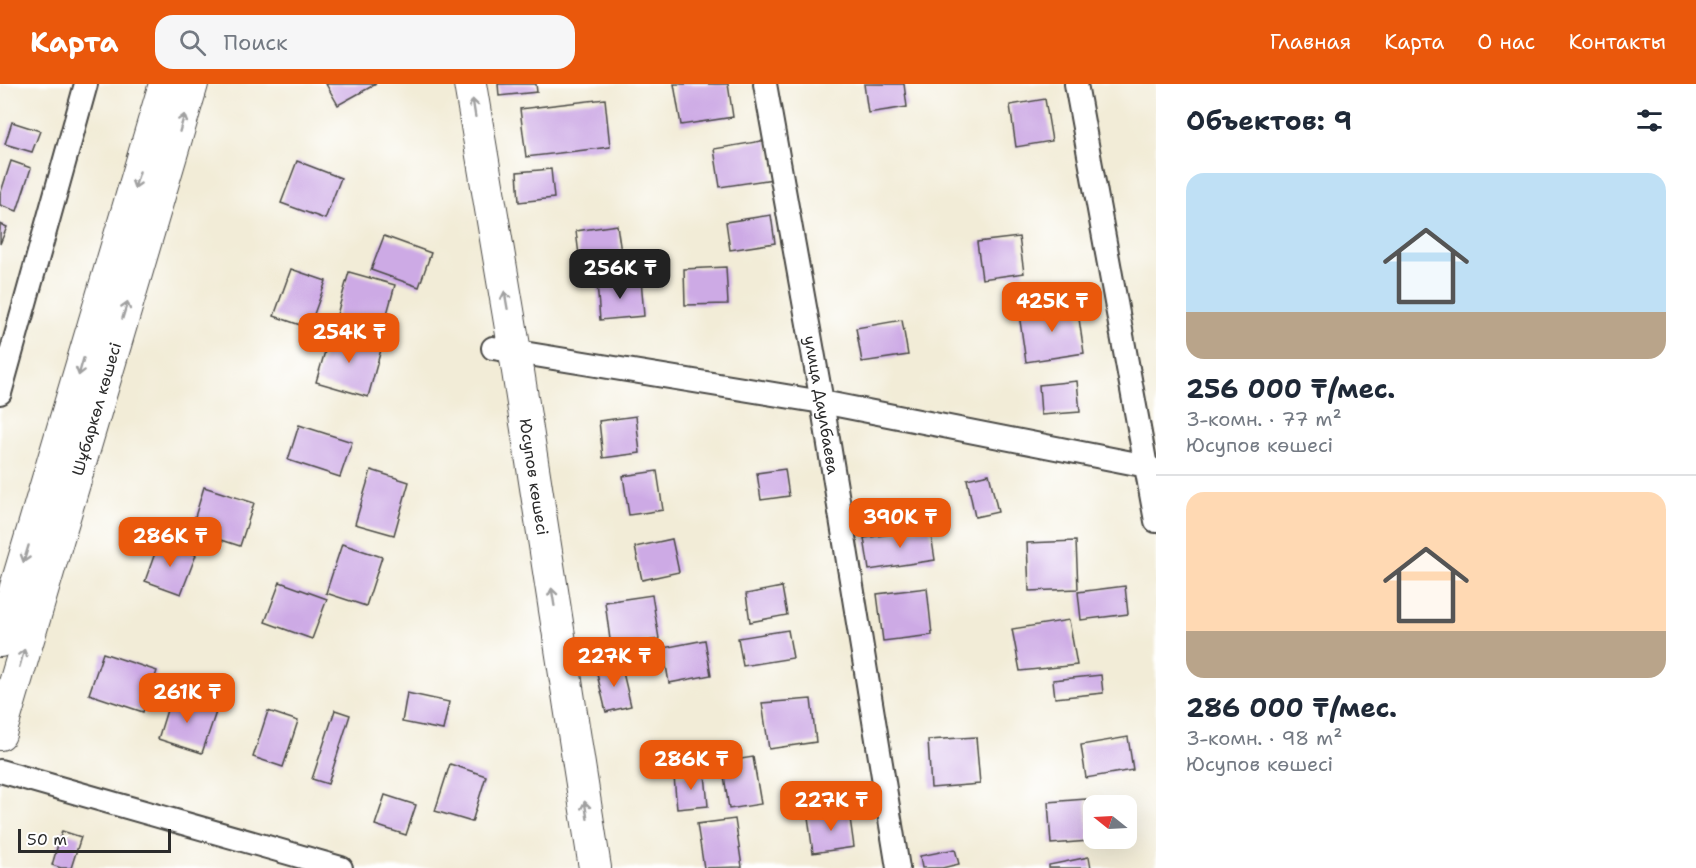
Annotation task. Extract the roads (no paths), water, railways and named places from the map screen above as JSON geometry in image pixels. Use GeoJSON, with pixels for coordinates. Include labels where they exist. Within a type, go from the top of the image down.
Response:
{"type":"FeatureCollection","features":[{"type":"Feature","properties":{"kind":"street"},"geometry":{"type":"LineString","coordinates":[[0,393],[86,84]]}},
{"type":"Feature","properties":{"kind":"street","name":"Шұбаркөл көшесі"},"geometry":{"type":"LineString","coordinates":[[0,641],[165,84]]}},
{"type":"Feature","properties":{"kind":"street","name":"Шұбаркөл көшесі"},"geometry":{"type":"LineString","coordinates":[[0,734],[192,84]]}},
{"type":"Feature","properties":{"kind":"street","name":"Юсупов көшесі"},"geometry":{"type":"LineString","coordinates":[[449,84],[504,350],[595,868]]}},
{"type":"Feature","properties":{"kind":"street","name":"Юсупов көшесі"},"geometry":{"type":"LineString","coordinates":[[470,84],[484,174],[504,350],[573,868]]}},
{"type":"Feature","properties":{"kind":"street","name":"улица Даулбаева"},"geometry":{"type":"LineString","coordinates":[[765,84],[822,402],[898,868]]}},
{"type":"Feature","properties":{"kind":"street"},"geometry":{"type":"LineString","coordinates":[[1076,84],[1152,469],[1156,521]]}},
{"type":"Feature","properties":{"kind":"street"},"geometry":{"type":"LineString","coordinates":[[504,350],[822,402],[1152,469]]}},
{"type":"Feature","properties":{"kind":"street"},"geometry":{"type":"LineString","coordinates":[[0,771],[339,868]]}}]}
